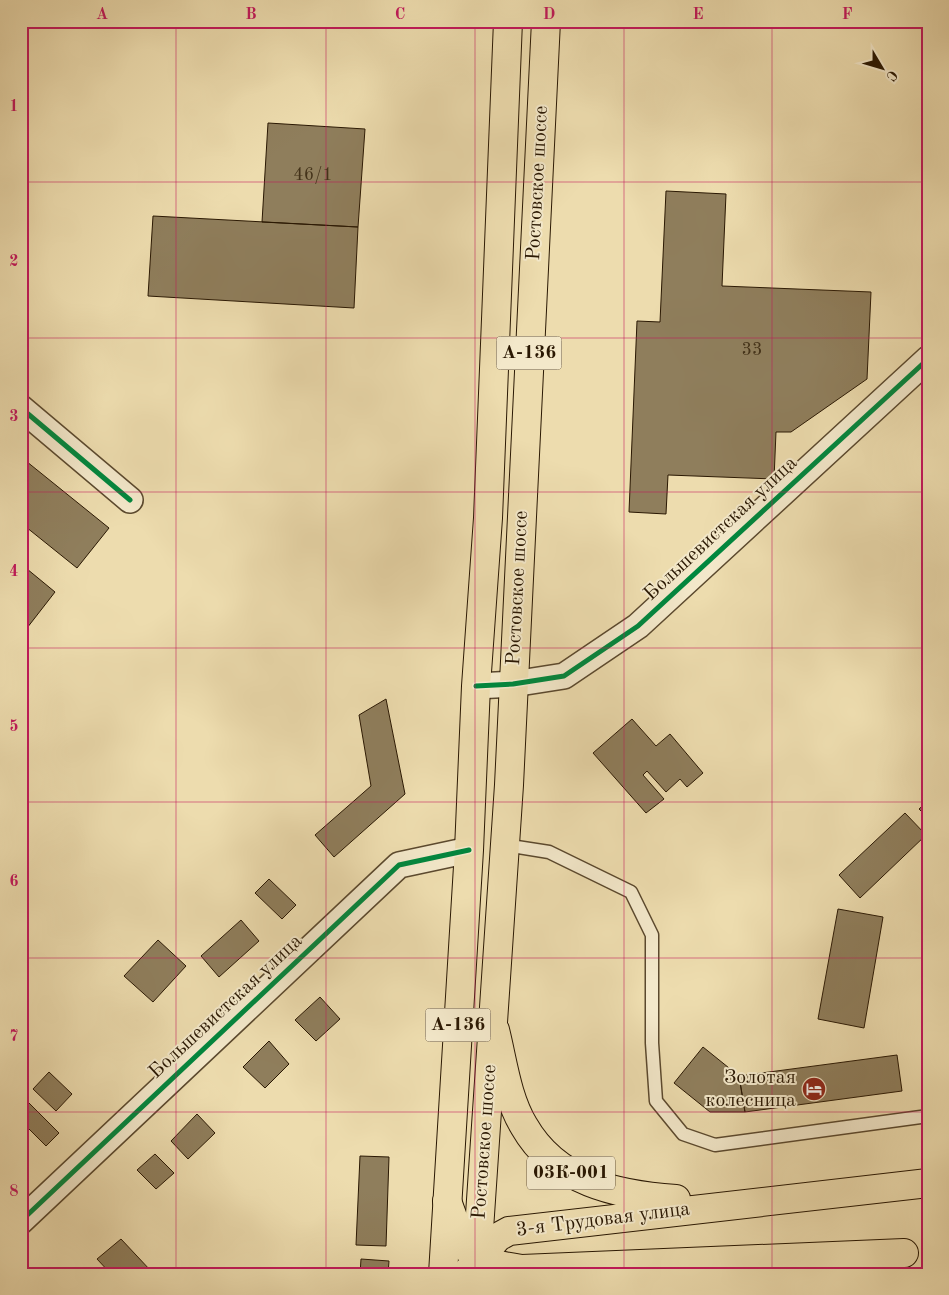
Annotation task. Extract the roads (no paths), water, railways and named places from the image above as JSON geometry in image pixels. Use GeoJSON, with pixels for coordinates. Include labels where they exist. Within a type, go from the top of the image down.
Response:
{"type":"FeatureCollection","features":[{"type":"Feature","properties":{"kind":"main road","name":"Ростовское шоссе"},"geometry":{"type":"LineString","coordinates":[[443,1274],[446,1199],[469,850],[476,686],[489,508],[508,21]]}},
{"type":"Feature","properties":{"kind":"main road","name":"Ростовское шоссе"},"geometry":{"type":"LineString","coordinates":[[473,1269],[504,845],[546,21]]}},
{"type":"Feature","properties":{"kind":"main road","name":"03К-001"},"geometry":{"type":"LineString","coordinates":[[492,1021],[511,1096],[523,1125],[540,1149],[558,1166],[587,1182],[640,1197],[744,1203]]}},
{"type":"Feature","properties":{"kind":"main road","name":"3-я Трудовая улица"},"geometry":{"type":"LineString","coordinates":[[473,1269],[498,1236],[509,1231],[744,1203],[874,1191],[928,1183]]}},
{"type":"Feature","properties":{"kind":"main road","name":"А-136"},"geometry":{"type":"LineString","coordinates":[[446,1199],[473,1269]]}},
{"type":"Feature","properties":{"kind":"main road","name":"3-я Трудовая улица"},"geometry":{"type":"LineString","coordinates":[[473,1269],[500,1266],[543,1270],[916,1251]]}},
{"type":"Feature","properties":{"kind":"main road"},"geometry":{"type":"LineString","coordinates":[[700,1274],[916,1251]]}},
{"type":"Feature","properties":{"kind":"street","name":"Большевистская улица"},"geometry":{"type":"LineString","coordinates":[[476,686],[513,684],[564,676],[638,626],[928,359]]}},
{"type":"Feature","properties":{"kind":"street"},"geometry":{"type":"LineString","coordinates":[[21,408],[130,500]]}},
{"type":"Feature","properties":{"kind":"street","name":"Большевистская улица"},"geometry":{"type":"LineString","coordinates":[[21,1221],[399,865],[469,850]]}},
{"type":"Feature","properties":{"kind":"lane"},"geometry":{"type":"LineString","coordinates":[[504,845],[549,852],[631,892],[652,935],[652,1043],[656,1101],[683,1134],[715,1145],[928,1116]]}},
{"type":"Feature","properties":{"kind":"place","name":"Золотая колесница"},"geometry":{"type":"Point","coordinates":[814,1089]}}]}
